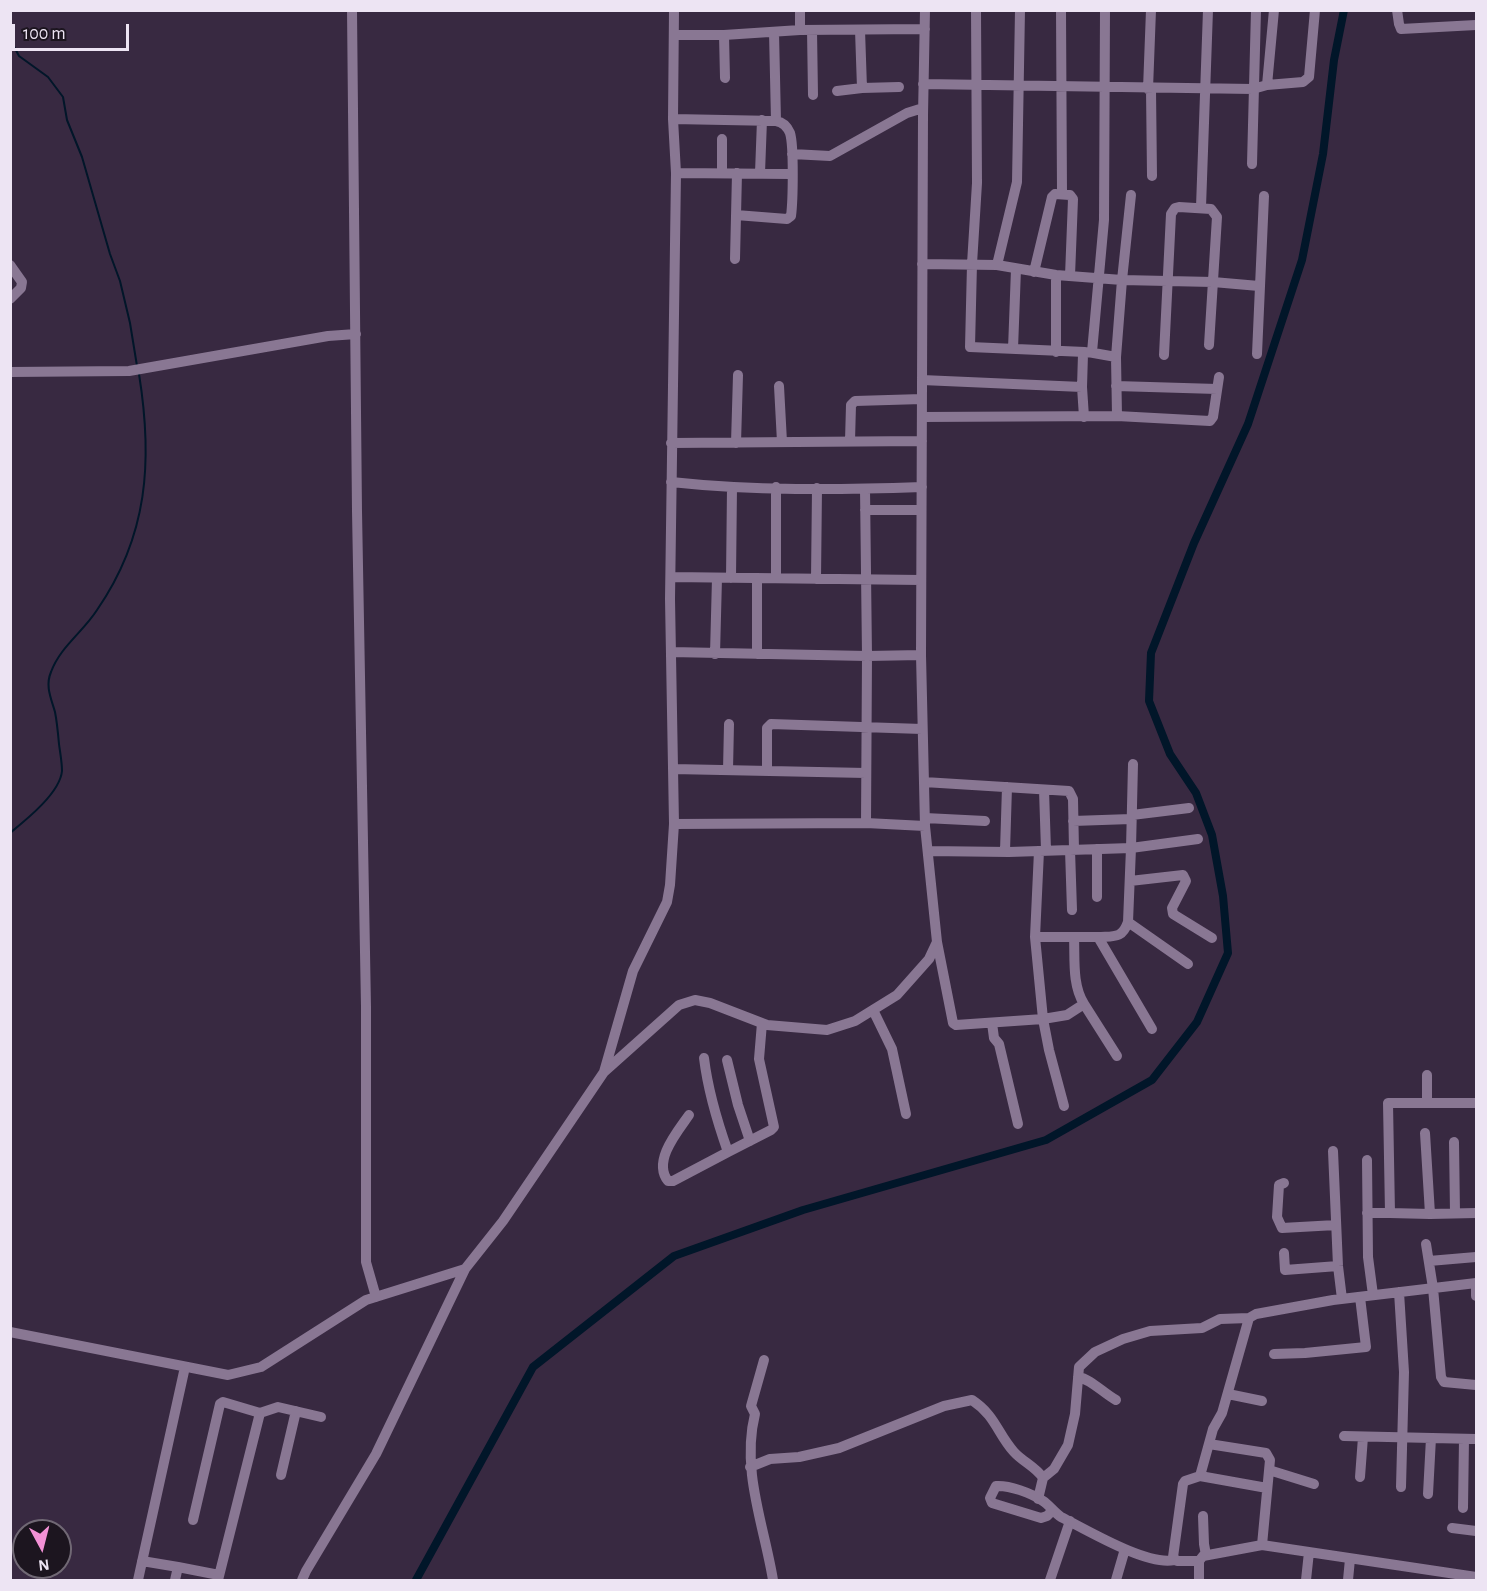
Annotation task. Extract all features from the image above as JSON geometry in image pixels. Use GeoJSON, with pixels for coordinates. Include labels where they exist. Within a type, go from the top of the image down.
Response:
{"type":"FeatureCollection","features":[{"type":"Feature","properties":{"kind":"street"},"geometry":{"type":"LineString","coordinates":[[352,10],[357,511],[366,1007],[366,1262],[376,1297]]}},
{"type":"Feature","properties":{"kind":"street"},"geometry":{"type":"LineString","coordinates":[[604,1072],[633,971],[667,902],[670,885],[674,824],[670,577],[676,173],[673,119],[674,10]]}},
{"type":"Feature","properties":{"kind":"street"},"geometry":{"type":"LineString","coordinates":[[800,10],[800,30]]}},
{"type":"Feature","properties":{"kind":"street"},"geometry":{"type":"LineString","coordinates":[[925,10],[921,655],[925,822],[937,942],[953,1023],[956,1025],[1043,1019],[1067,1015],[1084,1004]]}},
{"type":"Feature","properties":{"kind":"street"},"geometry":{"type":"LineString","coordinates":[[976,10],[977,183],[970,347],[1089,352],[1116,357]]}},
{"type":"Feature","properties":{"kind":"street"},"geometry":{"type":"LineString","coordinates":[[997,265],[1017,182],[1020,10]]}},
{"type":"Feature","properties":{"kind":"street"},"geometry":{"type":"LineString","coordinates":[[1061,10],[1062,194]]}},
{"type":"Feature","properties":{"kind":"street"},"geometry":{"type":"LineString","coordinates":[[1084,417],[1082,357],[1089,352],[1100,278],[1104,220],[1105,10]]}},
{"type":"Feature","properties":{"kind":"street"},"geometry":{"type":"LineString","coordinates":[[1151,10],[1152,176]]}},
{"type":"Feature","properties":{"kind":"street"},"geometry":{"type":"LineString","coordinates":[[1201,207],[1208,10]]}},
{"type":"Feature","properties":{"kind":"street"},"geometry":{"type":"LineString","coordinates":[[1252,164],[1256,10]]}},
{"type":"Feature","properties":{"kind":"street"},"geometry":{"type":"LineString","coordinates":[[1267,85],[1274,10]]}},
{"type":"Feature","properties":{"kind":"street"},"geometry":{"type":"LineString","coordinates":[[924,84],[1204,90],[1253,89],[1267,85],[1303,82],[1309,76],[1315,10]]}},
{"type":"Feature","properties":{"kind":"street"},"geometry":{"type":"LineString","coordinates":[[1397,10],[1401,29],[1476,24]]}},
{"type":"Feature","properties":{"kind":"street"},"geometry":{"type":"LineString","coordinates":[[674,35],[724,35],[800,30],[925,29]]}},
{"type":"Feature","properties":{"kind":"street"},"geometry":{"type":"LineString","coordinates":[[812,30],[813,94]]}},
{"type":"Feature","properties":{"kind":"street"},"geometry":{"type":"LineString","coordinates":[[860,30],[862,88]]}},
{"type":"Feature","properties":{"kind":"street"},"geometry":{"type":"LineString","coordinates":[[774,33],[776,121]]}},
{"type":"Feature","properties":{"kind":"street"},"geometry":{"type":"LineString","coordinates":[[724,35],[725,78]]}},
{"type":"Feature","properties":{"kind":"street"},"geometry":{"type":"LineString","coordinates":[[837,91],[899,87]]}},
{"type":"Feature","properties":{"kind":"street"},"geometry":{"type":"LineString","coordinates":[[792,154],[830,156],[908,113],[923,108]]}},
{"type":"Feature","properties":{"kind":"street"},"geometry":{"type":"LineString","coordinates":[[673,119],[776,121],[783,123],[789,132],[792,154],[792,213],[790,218],[736,215]]}},
{"type":"Feature","properties":{"kind":"street"},"geometry":{"type":"LineString","coordinates":[[760,173],[762,120]]}},
{"type":"Feature","properties":{"kind":"street"},"geometry":{"type":"LineString","coordinates":[[722,139],[722,173]]}},
{"type":"Feature","properties":{"kind":"street"},"geometry":{"type":"LineString","coordinates":[[676,173],[791,174]]}},
{"type":"Feature","properties":{"kind":"street"},"geometry":{"type":"LineString","coordinates":[[735,260],[737,173]]}},
{"type":"Feature","properties":{"kind":"street"},"geometry":{"type":"LineString","coordinates":[[1034,272],[1052,197],[1055,194],[1062,194],[1070,195],[1073,199],[1070,276]]}},
{"type":"Feature","properties":{"kind":"street"},"geometry":{"type":"LineString","coordinates":[[1117,416],[1116,357],[1131,195]]}},
{"type":"Feature","properties":{"kind":"street"},"geometry":{"type":"LineString","coordinates":[[1257,354],[1264,196]]}},
{"type":"Feature","properties":{"kind":"street"},"geometry":{"type":"LineString","coordinates":[[1164,355],[1173,210],[1179,207],[1211,208],[1217,217],[1209,345]]}},
{"type":"Feature","properties":{"kind":"street"},"geometry":{"type":"LineString","coordinates":[[922,264],[997,265],[1056,275],[1259,286]]}},
{"type":"Feature","properties":{"kind":"street"},"geometry":{"type":"LineString","coordinates":[[10,265],[22,282],[21,288],[10,298]]}},
{"type":"Feature","properties":{"kind":"street"},"geometry":{"type":"LineString","coordinates":[[1013,349],[1016,269]]}},
{"type":"Feature","properties":{"kind":"street"},"geometry":{"type":"LineString","coordinates":[[1056,275],[1056,352]]}},
{"type":"Feature","properties":{"kind":"street"},"geometry":{"type":"LineString","coordinates":[[10,372],[129,371],[328,336],[356,334]]}},
{"type":"Feature","properties":{"kind":"street"},"geometry":{"type":"LineString","coordinates":[[736,443],[738,375]]}},
{"type":"Feature","properties":{"kind":"street"},"geometry":{"type":"LineString","coordinates":[[922,417],[1117,416],[1210,421],[1213,417],[1219,377]]}},
{"type":"Feature","properties":{"kind":"street"},"geometry":{"type":"LineString","coordinates":[[922,380],[1082,387]]}},
{"type":"Feature","properties":{"kind":"street"},"geometry":{"type":"LineString","coordinates":[[779,386],[782,442]]}},
{"type":"Feature","properties":{"kind":"street"},"geometry":{"type":"LineString","coordinates":[[1116,386],[1217,389]]}},
{"type":"Feature","properties":{"kind":"street"},"geometry":{"type":"LineString","coordinates":[[850,441],[853,402],[922,399]]}},
{"type":"Feature","properties":{"kind":"street"},"geometry":{"type":"LineString","coordinates":[[671,443],[922,441]]}},
{"type":"Feature","properties":{"kind":"street"},"geometry":{"type":"LineString","coordinates":[[671,482],[776,488],[865,489],[922,486]]}},
{"type":"Feature","properties":{"kind":"street"},"geometry":{"type":"LineString","coordinates":[[731,578],[732,487]]}},
{"type":"Feature","properties":{"kind":"street"},"geometry":{"type":"LineString","coordinates":[[776,488],[776,578]]}},
{"type":"Feature","properties":{"kind":"street"},"geometry":{"type":"LineString","coordinates":[[816,579],[817,488]]}},
{"type":"Feature","properties":{"kind":"street"},"geometry":{"type":"LineString","coordinates":[[865,489],[866,823]]}},
{"type":"Feature","properties":{"kind":"street"},"geometry":{"type":"LineString","coordinates":[[866,510],[921,510]]}},
{"type":"Feature","properties":{"kind":"street"},"geometry":{"type":"LineString","coordinates":[[670,577],[921,580]]}},
{"type":"Feature","properties":{"kind":"street"},"geometry":{"type":"LineString","coordinates":[[715,654],[717,578]]}},
{"type":"Feature","properties":{"kind":"street"},"geometry":{"type":"LineString","coordinates":[[757,578],[757,654]]}},
{"type":"Feature","properties":{"kind":"street"},"geometry":{"type":"LineString","coordinates":[[671,652],[921,655]]}},
{"type":"Feature","properties":{"kind":"street"},"geometry":{"type":"LineString","coordinates":[[728,770],[729,724]]}},
{"type":"Feature","properties":{"kind":"street"},"geometry":{"type":"LineString","coordinates":[[766,771],[767,728],[771,724],[922,729]]}},
{"type":"Feature","properties":{"kind":"street"},"geometry":{"type":"LineString","coordinates":[[1035,937],[1119,936],[1125,932],[1128,922],[1130,881],[1133,764]]}},
{"type":"Feature","properties":{"kind":"street"},"geometry":{"type":"LineString","coordinates":[[673,769],[866,773]]}},
{"type":"Feature","properties":{"kind":"street"},"geometry":{"type":"LineString","coordinates":[[924,782],[1071,793],[1073,799],[1072,910]]}},
{"type":"Feature","properties":{"kind":"street"},"geometry":{"type":"LineString","coordinates":[[1005,851],[1007,787]]}},
{"type":"Feature","properties":{"kind":"street"},"geometry":{"type":"LineString","coordinates":[[1044,790],[1043,850],[1035,937],[1043,1019],[1064,1106]]}},
{"type":"Feature","properties":{"kind":"street"},"geometry":{"type":"LineString","coordinates":[[1073,821],[1132,817],[1189,808]]}},
{"type":"Feature","properties":{"kind":"street"},"geometry":{"type":"LineString","coordinates":[[674,824],[985,821]]}},
{"type":"Feature","properties":{"kind":"street"},"geometry":{"type":"LineString","coordinates":[[928,851],[1131,848],[1198,839]]}},
{"type":"Feature","properties":{"kind":"street"},"geometry":{"type":"LineString","coordinates":[[1097,849],[1097,897]]}},
{"type":"Feature","properties":{"kind":"street"},"geometry":{"type":"LineString","coordinates":[[1130,881],[1183,875],[1186,881],[1172,908],[1173,914],[1212,938]]}},
{"type":"Feature","properties":{"kind":"street"},"geometry":{"type":"LineString","coordinates":[[1128,922],[1188,964]]}},
{"type":"Feature","properties":{"kind":"street"},"geometry":{"type":"LineString","coordinates":[[1074,937],[1076,989],[1117,1056]]}},
{"type":"Feature","properties":{"kind":"street"},"geometry":{"type":"LineString","coordinates":[[1098,937],[1152,1029]]}},
{"type":"Feature","properties":{"kind":"street"},"geometry":{"type":"LineString","coordinates":[[302,1581],[376,1454],[465,1269],[503,1221],[604,1072],[679,1005],[695,1000],[710,1003],[762,1023],[827,1030],[855,1021],[897,995],[929,959],[937,942]]}},
{"type":"Feature","properties":{"kind":"street"},"geometry":{"type":"LineString","coordinates":[[873,1010],[892,1049],[906,1114]]}},
{"type":"Feature","properties":{"kind":"street"},"geometry":{"type":"LineString","coordinates":[[689,1115],[666,1153],[663,1168],[668,1181],[673,1181],[774,1127],[759,1059],[762,1023]]}},
{"type":"Feature","properties":{"kind":"street"},"geometry":{"type":"LineString","coordinates":[[992,1023],[1018,1125]]}},
{"type":"Feature","properties":{"kind":"street"},"geometry":{"type":"LineString","coordinates":[[704,1058],[718,1127],[728,1152]]}},
{"type":"Feature","properties":{"kind":"street"},"geometry":{"type":"LineString","coordinates":[[727,1060],[750,1141]]}},
{"type":"Feature","properties":{"kind":"street"},"geometry":{"type":"LineString","coordinates":[[1427,1075],[1427,1102]]}},
{"type":"Feature","properties":{"kind":"street"},"geometry":{"type":"LineString","coordinates":[[1390,1213],[1388,1103],[1476,1103]]}},
{"type":"Feature","properties":{"kind":"street"},"geometry":{"type":"LineString","coordinates":[[1425,1133],[1430,1214]]}},
{"type":"Feature","properties":{"kind":"street"},"geometry":{"type":"LineString","coordinates":[[1454,1142],[1455,1213]]}},
{"type":"Feature","properties":{"kind":"street"},"geometry":{"type":"LineString","coordinates":[[1333,1150],[1338,1266],[1342,1299]]}},
{"type":"Feature","properties":{"kind":"street"},"geometry":{"type":"LineString","coordinates":[[1367,1160],[1368,1257],[1373,1295]]}},
{"type":"Feature","properties":{"kind":"street"},"geometry":{"type":"LineString","coordinates":[[1284,1183],[1279,1185],[1277,1217],[1282,1227],[1336,1225]]}},
{"type":"Feature","properties":{"kind":"street"},"geometry":{"type":"LineString","coordinates":[[1367,1213],[1476,1213]]}},
{"type":"Feature","properties":{"kind":"street"},"geometry":{"type":"LineString","coordinates":[[1426,1244],[1433,1288],[1441,1377],[1444,1382],[1476,1385]]}},
{"type":"Feature","properties":{"kind":"street"},"geometry":{"type":"LineString","coordinates":[[1284,1253],[1285,1270],[1338,1266]]}},
{"type":"Feature","properties":{"kind":"street"},"geometry":{"type":"LineString","coordinates":[[1429,1261],[1476,1257]]}},
{"type":"Feature","properties":{"kind":"street"},"geometry":{"type":"LineString","coordinates":[[10,1332],[228,1375],[261,1367],[366,1300],[465,1269]]}},
{"type":"Feature","properties":{"kind":"street"},"geometry":{"type":"LineString","coordinates":[[1038,1498],[1043,1478],[1054,1469],[1068,1445],[1075,1414],[1079,1367],[1095,1352],[1123,1339],[1150,1331],[1202,1328],[1220,1319],[1249,1318],[1256,1314],[1373,1295],[1476,1283],[1476,1296]]}},
{"type":"Feature","properties":{"kind":"street"},"geometry":{"type":"LineString","coordinates":[[1398,1292],[1404,1372],[1401,1487]]}},
{"type":"Feature","properties":{"kind":"street"},"geometry":{"type":"LineString","coordinates":[[1274,1354],[1366,1347],[1360,1297]]}},
{"type":"Feature","properties":{"kind":"street"},"geometry":{"type":"LineString","coordinates":[[1200,1476],[1209,1444],[1228,1394],[1249,1318]]}},
{"type":"Feature","properties":{"kind":"street"},"geometry":{"type":"LineString","coordinates":[[764,1360],[751,1406],[755,1414],[750,1435],[750,1467],[773,1581]]}},
{"type":"Feature","properties":{"kind":"street"},"geometry":{"type":"LineString","coordinates":[[138,1581],[185,1367]]}},
{"type":"Feature","properties":{"kind":"street"},"geometry":{"type":"LineString","coordinates":[[1078,1377],[1088,1379],[1103,1393],[1116,1400]]}},
{"type":"Feature","properties":{"kind":"street"},"geometry":{"type":"LineString","coordinates":[[1228,1394],[1262,1401]]}},
{"type":"Feature","properties":{"kind":"street"},"geometry":{"type":"LineString","coordinates":[[750,1467],[770,1459],[798,1457],[839,1448],[944,1406],[972,1400],[985,1408],[1012,1449],[1043,1478]]}},
{"type":"Feature","properties":{"kind":"street"},"geometry":{"type":"LineString","coordinates":[[193,1520],[220,1404],[223,1402],[260,1413],[278,1407],[321,1417]]}},
{"type":"Feature","properties":{"kind":"street"},"geometry":{"type":"LineString","coordinates":[[281,1476],[296,1411]]}},
{"type":"Feature","properties":{"kind":"street"},"geometry":{"type":"LineString","coordinates":[[142,1561],[178,1567],[218,1578],[260,1413]]}},
{"type":"Feature","properties":{"kind":"street"},"geometry":{"type":"LineString","coordinates":[[1344,1436],[1476,1439]]}},
{"type":"Feature","properties":{"kind":"street"},"geometry":{"type":"LineString","coordinates":[[1360,1477],[1363,1437]]}},
{"type":"Feature","properties":{"kind":"street"},"geometry":{"type":"LineString","coordinates":[[1428,1494],[1431,1438]]}},
{"type":"Feature","properties":{"kind":"street"},"geometry":{"type":"LineString","coordinates":[[1463,1508],[1464,1439]]}},
{"type":"Feature","properties":{"kind":"street"},"geometry":{"type":"LineString","coordinates":[[1209,1444],[1266,1453],[1270,1460],[1262,1545]]}},
{"type":"Feature","properties":{"kind":"street"},"geometry":{"type":"LineString","coordinates":[[1269,1470],[1314,1484]]}},
{"type":"Feature","properties":{"kind":"street"},"geometry":{"type":"LineString","coordinates":[[1174,1560],[1176,1532],[1185,1481],[1200,1476],[1267,1488]]}},
{"type":"Feature","properties":{"kind":"street"},"geometry":{"type":"LineString","coordinates":[[1052,1511],[1041,1518],[993,1503],[990,1498],[994,1488],[999,1485],[1038,1498],[1052,1511],[1070,1521],[1125,1549],[1163,1562],[1202,1558],[1262,1545],[1476,1577]]}},
{"type":"Feature","properties":{"kind":"street"},"geometry":{"type":"LineString","coordinates":[[1199,1581],[1204,1544],[1203,1516]]}},
{"type":"Feature","properties":{"kind":"street"},"geometry":{"type":"LineString","coordinates":[[1050,1581],[1070,1521]]}},
{"type":"Feature","properties":{"kind":"street"},"geometry":{"type":"LineString","coordinates":[[1452,1528],[1476,1531]]}},
{"type":"Feature","properties":{"kind":"street"},"geometry":{"type":"LineString","coordinates":[[1116,1581],[1125,1549]]}},
{"type":"Feature","properties":{"kind":"street"},"geometry":{"type":"LineString","coordinates":[[1306,1581],[1309,1552]]}},
{"type":"Feature","properties":{"kind":"street"},"geometry":{"type":"LineString","coordinates":[[1348,1581],[1350,1559]]}},
{"type":"Feature","properties":{"kind":"street"},"geometry":{"type":"LineString","coordinates":[[175,1581],[178,1567]]}},
{"type":"Feature","properties":{"kind":"waterway"},"geometry":{"type":"LineString","coordinates":[[416,1580],[533,1367],[674,1256],[803,1210],[1046,1140],[1152,1080],[1197,1022],[1228,953],[1223,896],[1212,835],[1196,793],[1170,754],[1149,701],[1151,653],[1194,543],[1248,424],[1302,260],[1323,154],[1334,60],[1344,10]]}},
{"type":"Feature","properties":{"kind":"waterway"},"geometry":{"type":"LineString","coordinates":[[10,39],[19,56],[48,77],[63,97],[67,120],[82,157],[120,281],[137,366]]}},
{"type":"Feature","properties":{"kind":"waterway"},"geometry":{"type":"LineString","coordinates":[[10,833],[49,797],[60,779],[61,761],[56,716],[49,692],[49,677],[60,655],[97,610],[114,582],[127,554],[136,526],[142,497],[146,437],[139,374]]}}]}
